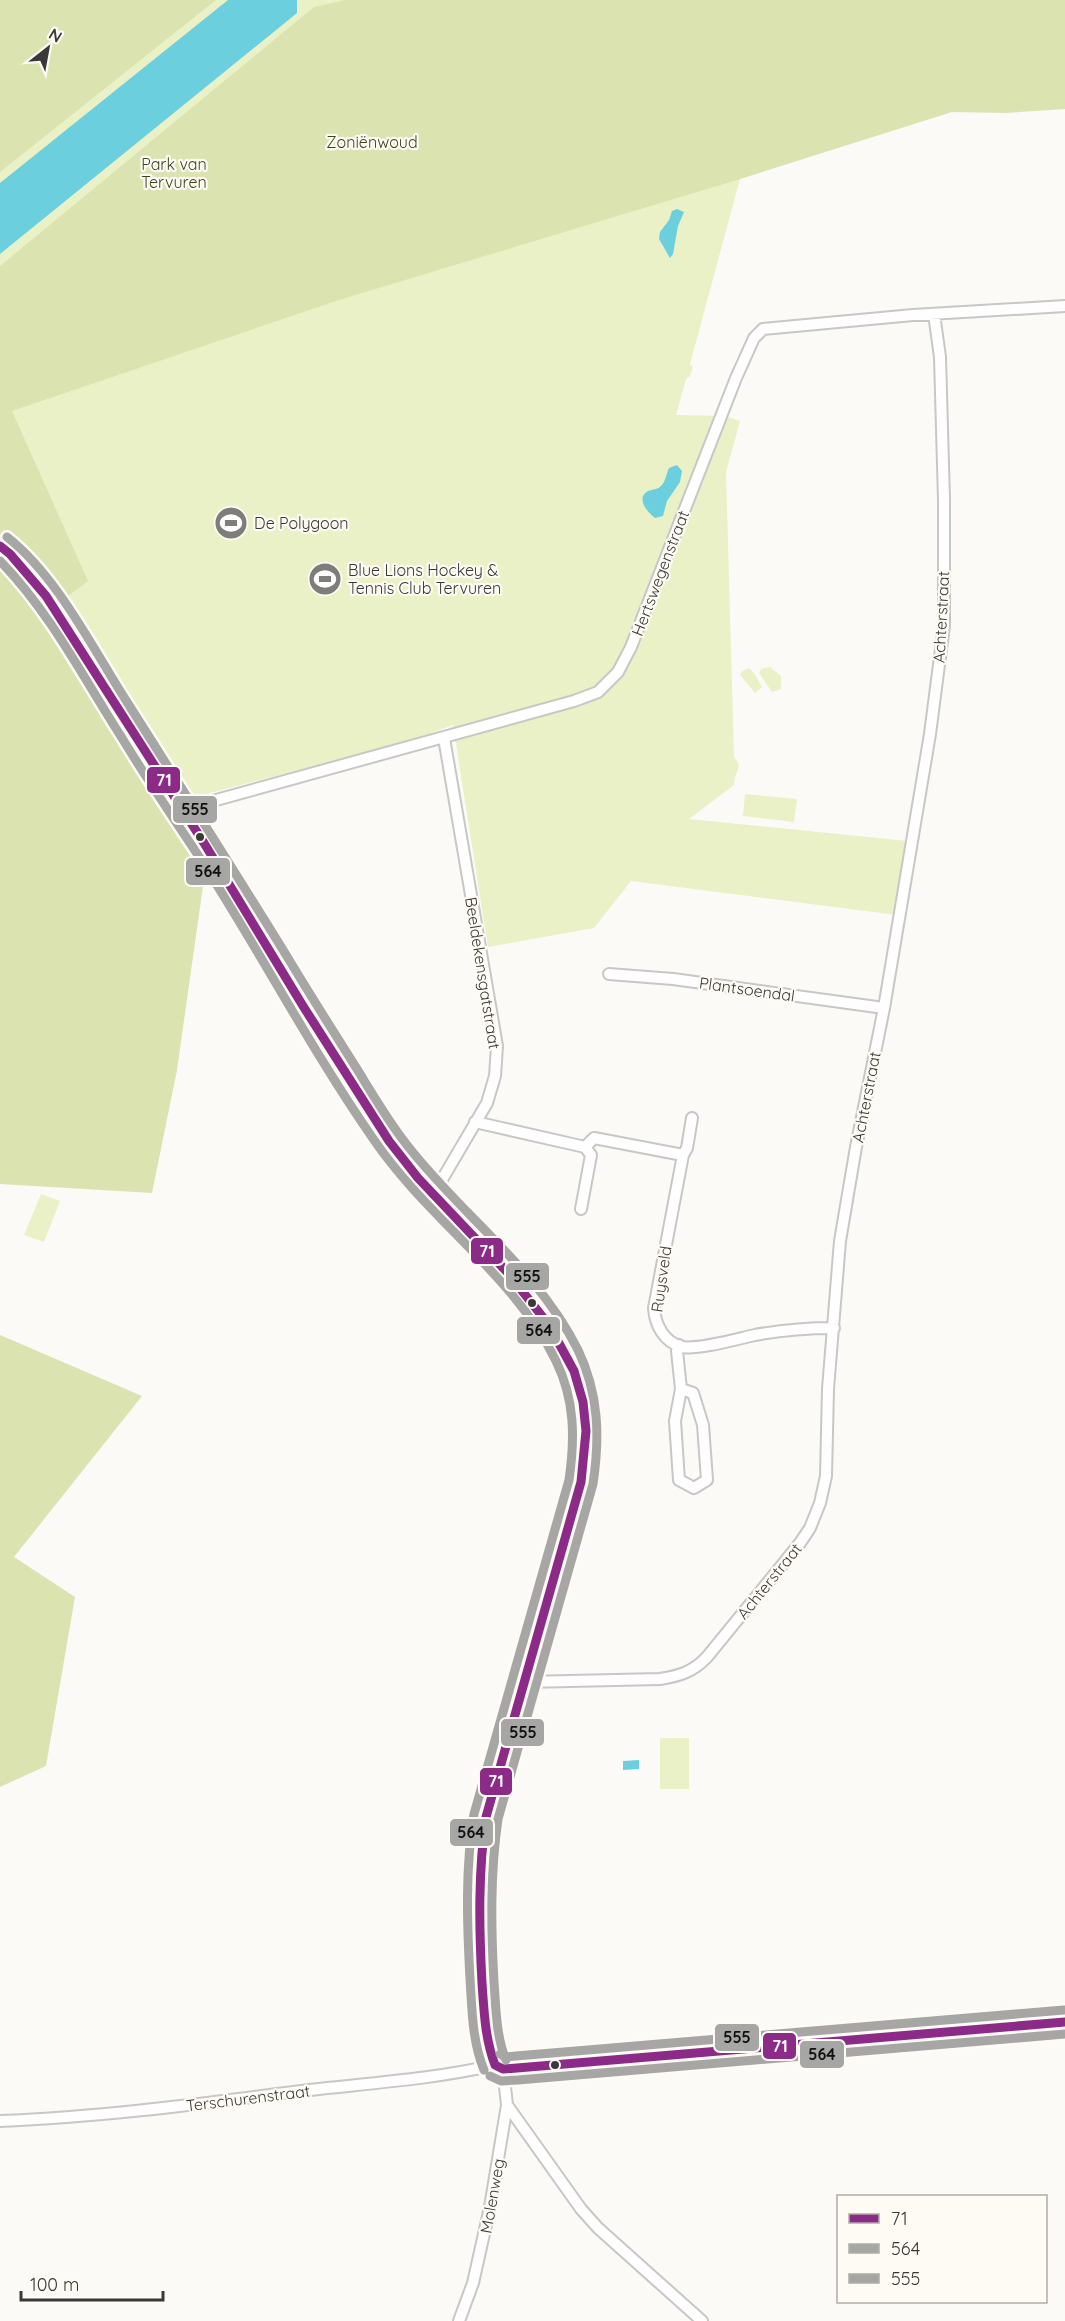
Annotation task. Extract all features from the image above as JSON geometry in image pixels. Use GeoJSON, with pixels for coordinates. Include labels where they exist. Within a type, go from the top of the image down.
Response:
{"type":"FeatureCollection","features":[{"type":"Feature","properties":{"kind":"street","name":"Hertswegenstraat"},"geometry":{"type":"LineString","coordinates":[[180,810],[444,738],[598,692],[618,672],[631,647],[736,378],[758,332],[763,329],[934,314],[1065,306]]}},
{"type":"Feature","properties":{"kind":"street","name":"Achterstraat"},"geometry":{"type":"LineString","coordinates":[[525,1682],[660,1679],[687,1673],[707,1657],[781,1569],[810,1528],[820,1503],[826,1476],[828,1389],[840,1241],[884,1008],[930,734],[944,626],[944,500],[940,357],[934,314]]}},
{"type":"Feature","properties":{"kind":"street"},"geometry":{"type":"LineString","coordinates":[[0,546],[46,596],[180,810],[204,843],[297,997],[383,1131],[410,1169],[433,1195],[497,1258],[530,1297],[565,1353],[583,1396],[588,1426],[581,1482],[486,1817],[480,1860],[480,1901],[485,2029],[490,2058],[499,2067],[1065,2022]]}},
{"type":"Feature","properties":{"kind":"street","name":"Beeldekensgatstraat"},"geometry":{"type":"LineString","coordinates":[[433,1195],[487,1103],[495,1076],[497,1046],[444,738]]}},
{"type":"Feature","properties":{"kind":"street","name":"Plantsoendal"},"geometry":{"type":"LineString","coordinates":[[609,974],[674,979],[884,1008]]}},
{"type":"Feature","properties":{"kind":"street","name":"Ruysveld"},"geometry":{"type":"LineString","coordinates":[[679,1345],[668,1339],[658,1328],[654,1308],[692,1118]]}},
{"type":"Feature","properties":{"kind":"street"},"geometry":{"type":"LineString","coordinates":[[475,1122],[585,1146],[591,1155],[581,1209]]}},
{"type":"Feature","properties":{"kind":"street"},"geometry":{"type":"LineString","coordinates":[[585,1146],[594,1138],[683,1155]]}},
{"type":"Feature","properties":{"kind":"street"},"geometry":{"type":"LineString","coordinates":[[681,1389],[693,1393],[703,1425],[707,1480],[694,1488],[679,1480],[675,1421],[681,1389],[677,1351],[679,1345],[696,1347],[803,1328],[834,1328]]}},
{"type":"Feature","properties":{"kind":"street","name":"Molenweg"},"geometry":{"type":"LineString","coordinates":[[459,2321],[483,2246],[507,2105],[499,2067]]}},
{"type":"Feature","properties":{"kind":"street","name":"Terschurenstraat"},"geometry":{"type":"LineString","coordinates":[[0,2121],[86,2116],[499,2067]]}},
{"type":"Feature","properties":{"kind":"street"},"geometry":{"type":"LineString","coordinates":[[507,2105],[580,2209],[598,2228],[702,2321]]}},
{"type":"Feature","properties":{"kind":"green space","name":"Park van Tervuren"},"geometry":{"type":"Polygon","coordinates":[[[0,0],[1065,0],[956,108],[740,179],[690,364],[693,367],[690,376],[686,379],[676,415],[724,416],[740,421],[726,472],[734,757],[739,764],[734,785],[689,819],[908,841],[897,915],[631,881],[594,928],[488,947],[453,725],[407,742],[183,800],[0,537],[0,0]]]}},
{"type":"Feature","properties":{"kind":"green space"},"geometry":{"type":"Polygon","coordinates":[[[0,0],[216,0],[0,172],[0,0]]]}},
{"type":"Feature","properties":{"kind":"green space","name":"Zoniënwoud"},"geometry":{"type":"Polygon","coordinates":[[[346,0],[1065,0],[1065,109],[1005,113],[952,112],[740,179],[339,300],[12,411],[88,581],[59,603],[206,865],[177,1070],[152,1193],[0,1184],[0,266],[314,7],[346,0]]]}},
{"type":"Feature","properties":{"kind":"green space"},"geometry":{"type":"Polygon","coordinates":[[[770,667],[781,676],[781,689],[772,692],[759,673],[761,669],[770,667]]]}},
{"type":"Feature","properties":{"kind":"green space"},"geometry":{"type":"Polygon","coordinates":[[[749,668],[762,687],[755,693],[740,675],[742,671],[749,668]]]}},
{"type":"Feature","properties":{"kind":"green space"},"geometry":{"type":"Polygon","coordinates":[[[745,794],[797,799],[794,822],[743,816],[745,794]]]}},
{"type":"Feature","properties":{"kind":"green space"},"geometry":{"type":"Polygon","coordinates":[[[41,1194],[60,1201],[44,1242],[24,1235],[41,1194]]]}},
{"type":"Feature","properties":{"kind":"green space"},"geometry":{"type":"Polygon","coordinates":[[[0,1335],[142,1396],[14,1557],[75,1597],[46,1766],[0,1787],[0,1335]]]}},
{"type":"Feature","properties":{"kind":"green space"},"geometry":{"type":"Polygon","coordinates":[[[660,1738],[689,1738],[689,1789],[660,1789],[660,1738]]]}},
{"type":"Feature","properties":{"kind":"water"},"geometry":{"type":"Polygon","coordinates":[[[228,0],[297,0],[297,13],[0,254],[0,183],[228,0]]]}},
{"type":"Feature","properties":{"kind":"water"},"geometry":{"type":"Polygon","coordinates":[[[677,209],[684,212],[670,258],[659,239],[660,232],[669,220],[672,211],[677,209]]]}},
{"type":"Feature","properties":{"kind":"water"},"geometry":{"type":"Polygon","coordinates":[[[677,465],[682,471],[680,482],[667,501],[663,516],[655,518],[646,509],[643,501],[644,494],[661,486],[669,468],[677,465]]]}},
{"type":"Feature","properties":{"kind":"water"},"geometry":{"type":"Polygon","coordinates":[[[639,1760],[639,1769],[623,1770],[623,1761],[639,1760]]]}},
{"type":"Feature","properties":{"kind":"transit line","name":"555"},"geometry":{"type":"LineString","coordinates":[[7,537],[42,572],[73,614],[393,1127],[428,1171],[498,1243],[542,1294],[561,1321],[585,1366],[596,1416],[597,1449],[593,1484],[498,1819],[495,1840],[492,1901],[493,1962],[497,2022],[506,2060]]}},
{"type":"Feature","properties":{"kind":"transit line","name":"71"},"geometry":{"type":"LineString","coordinates":[[0,546],[10,554],[46,596],[204,843],[303,1006],[389,1141],[418,1178],[508,1273],[549,1325],[574,1371],[583,1402],[586,1431],[581,1482],[486,1817],[483,1838],[480,1900],[482,1983],[487,2035],[495,2065]]}},
{"type":"Feature","properties":{"kind":"transit line","name":"564"},"geometry":{"type":"LineString","coordinates":[[0,561],[35,602],[66,646],[217,885],[350,1105],[374,1140],[419,1196],[517,1301],[538,1330],[556,1361],[567,1390],[573,1434],[569,1480],[474,1814],[471,1834],[468,1896],[470,1979],[475,2036],[484,2070]]}},
{"type":"Feature","properties":{"kind":"transit line","name":"555"},"geometry":{"type":"LineString","coordinates":[[500,2054],[505,2057],[1064,2010]]}},
{"type":"Feature","properties":{"kind":"transit line","name":"71"},"geometry":{"type":"LineString","coordinates":[[495,2065],[503,2069],[517,2068],[1065,2022]]}},
{"type":"Feature","properties":{"kind":"transit line","name":"564"},"geometry":{"type":"LineString","coordinates":[[490,2076],[501,2081],[518,2080],[1065,2034]]}},
{"type":"Feature","properties":{"kind":"place","name":"De Polygoon"},"geometry":{"type":"Point","coordinates":[231,523]}},
{"type":"Feature","properties":{"kind":"place","name":"Blue Lions Hockey & Tennis Club Tervuren"},"geometry":{"type":"Point","coordinates":[325,579]}}]}
